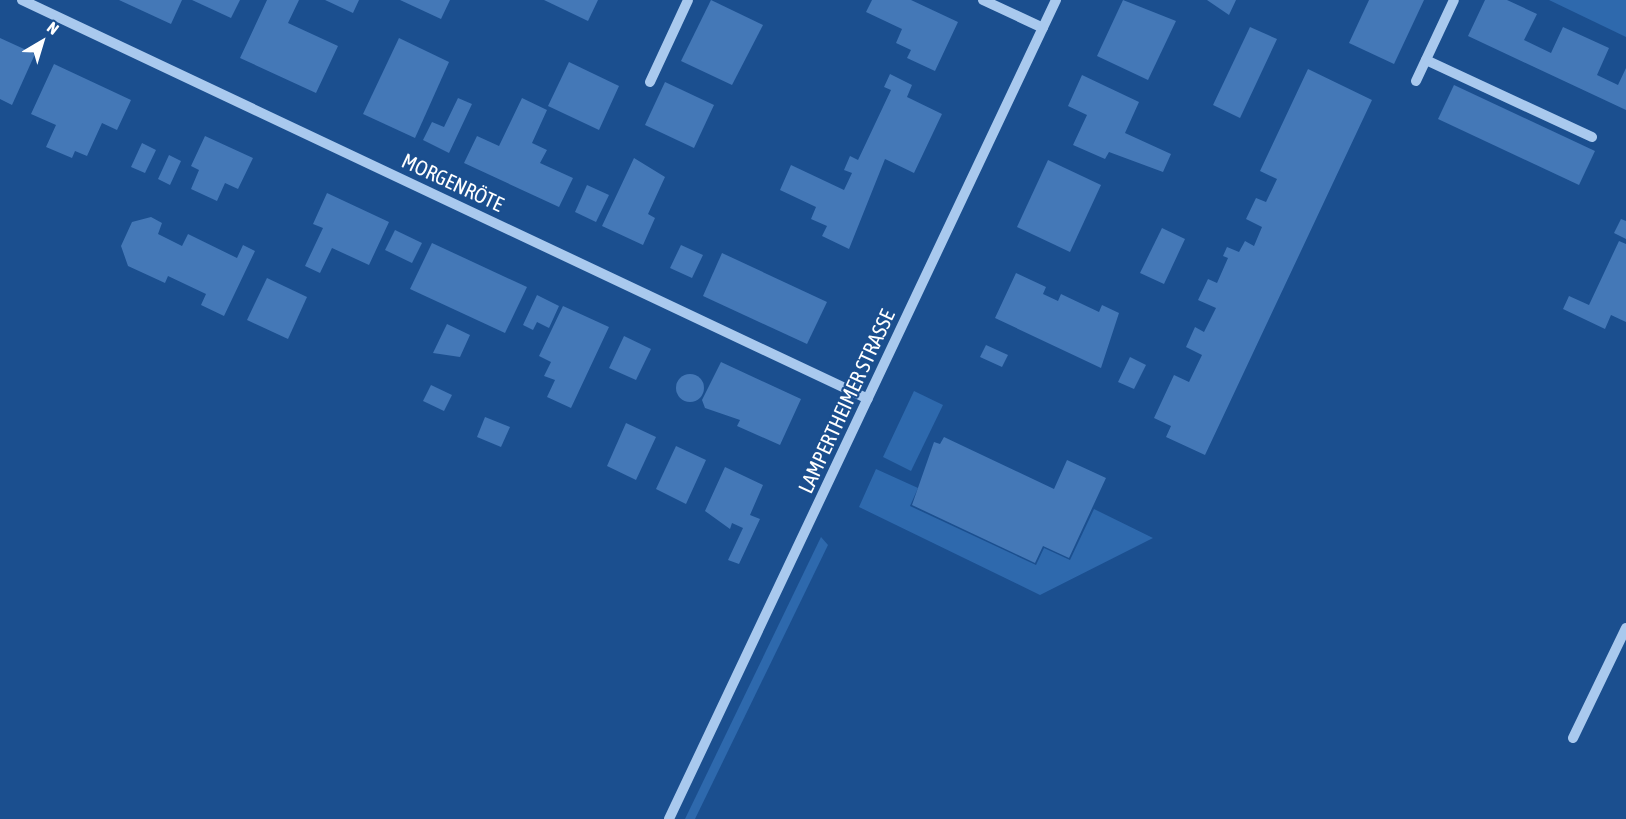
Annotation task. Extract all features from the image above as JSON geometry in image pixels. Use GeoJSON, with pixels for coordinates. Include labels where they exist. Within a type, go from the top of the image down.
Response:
{"type":"FeatureCollection","features":[{"type":"Feature","properties":{"kind":"street","name":"MORGENRÖTE"},"geometry":{"type":"LineString","coordinates":[[21,0],[868,399]]}},
{"type":"Feature","properties":{"kind":"street"},"geometry":{"type":"LineString","coordinates":[[650,82],[688,0]]}},
{"type":"Feature","properties":{"kind":"street"},"geometry":{"type":"LineString","coordinates":[[983,0],[1043,28]]}},
{"type":"Feature","properties":{"kind":"street","name":"LAMPERTHEIMER STRASSE"},"geometry":{"type":"LineString","coordinates":[[669,819],[1056,0]]}},
{"type":"Feature","properties":{"kind":"street"},"geometry":{"type":"LineString","coordinates":[[1416,81],[1454,0]]}},
{"type":"Feature","properties":{"kind":"street"},"geometry":{"type":"LineString","coordinates":[[1426,60],[1592,137]]}},
{"type":"Feature","properties":{"kind":"street"},"geometry":{"type":"LineString","coordinates":[[1573,738],[1626,628]]}},
{"type":"Feature","properties":{"kind":"shaded area"},"geometry":{"type":"Polygon","coordinates":[[[1549,0],[1626,0],[1626,37],[1549,0]]]}},
{"type":"Feature","properties":{"kind":"shaded area"},"geometry":{"type":"Polygon","coordinates":[[[914,391],[943,405],[911,471],[883,457],[914,391]]]}},
{"type":"Feature","properties":{"kind":"shaded area"},"geometry":{"type":"Polygon","coordinates":[[[876,469],[918,488],[910,506],[1036,565],[1044,548],[1070,560],[1094,509],[1153,538],[1040,595],[859,507],[876,469]]]}},
{"type":"Feature","properties":{"kind":"shaded area"},"geometry":{"type":"Polygon","coordinates":[[[821,537],[828,545],[695,819],[685,819],[821,537]]]}},
{"type":"Feature","properties":{"kind":"building"},"geometry":{"type":"Polygon","coordinates":[[[119,0],[182,0],[171,24],[119,0]]]}},
{"type":"Feature","properties":{"kind":"building"},"geometry":{"type":"Polygon","coordinates":[[[192,0],[240,0],[231,18],[192,0]]]}},
{"type":"Feature","properties":{"kind":"building"},"geometry":{"type":"Polygon","coordinates":[[[267,0],[299,0],[288,23],[338,46],[316,93],[240,58],[267,0]]]}},
{"type":"Feature","properties":{"kind":"building"},"geometry":{"type":"Polygon","coordinates":[[[325,0],[359,0],[353,13],[325,0]]]}},
{"type":"Feature","properties":{"kind":"building"},"geometry":{"type":"Polygon","coordinates":[[[400,0],[450,0],[441,19],[400,0]]]}},
{"type":"Feature","properties":{"kind":"building"},"geometry":{"type":"Polygon","coordinates":[[[544,0],[598,0],[588,21],[544,0]]]}},
{"type":"Feature","properties":{"kind":"building"},"geometry":{"type":"Polygon","coordinates":[[[711,0],[763,25],[732,85],[681,61],[711,0]]]}},
{"type":"Feature","properties":{"kind":"building"},"geometry":{"type":"Polygon","coordinates":[[[872,0],[911,0],[958,22],[935,71],[907,58],[911,50],[896,43],[902,29],[866,12],[872,0]]]}},
{"type":"Feature","properties":{"kind":"building"},"geometry":{"type":"Polygon","coordinates":[[[1123,0],[1176,21],[1148,80],[1097,56],[1123,0]]]}},
{"type":"Feature","properties":{"kind":"building"},"geometry":{"type":"Polygon","coordinates":[[[1207,0],[1236,0],[1229,15],[1207,0]]]}},
{"type":"Feature","properties":{"kind":"building"},"geometry":{"type":"Polygon","coordinates":[[[1369,0],[1424,0],[1394,64],[1349,43],[1369,0]]]}},
{"type":"Feature","properties":{"kind":"building"},"geometry":{"type":"Polygon","coordinates":[[[1485,0],[1507,0],[1537,14],[1524,40],[1551,53],[1563,27],[1609,48],[1597,75],[1618,85],[1626,68],[1626,110],[1468,36],[1485,0]]]}},
{"type":"Feature","properties":{"kind":"building"},"geometry":{"type":"Polygon","coordinates":[[[1250,27],[1277,39],[1240,118],[1213,105],[1250,27]]]}},
{"type":"Feature","properties":{"kind":"building"},"geometry":{"type":"Polygon","coordinates":[[[0,38],[35,54],[12,105],[0,99],[0,38]]]}},
{"type":"Feature","properties":{"kind":"building"},"geometry":{"type":"Polygon","coordinates":[[[399,38],[449,62],[415,138],[363,114],[399,38]]]}},
{"type":"Feature","properties":{"kind":"building"},"geometry":{"type":"Polygon","coordinates":[[[569,62],[619,86],[599,130],[548,106],[569,62]]]}},
{"type":"Feature","properties":{"kind":"building"},"geometry":{"type":"Polygon","coordinates":[[[54,64],[131,100],[117,130],[102,123],[87,156],[75,151],[72,158],[46,147],[56,125],[31,114],[54,64]]]}},
{"type":"Feature","properties":{"kind":"building"},"geometry":{"type":"Polygon","coordinates":[[[1308,69],[1372,100],[1205,455],[1166,437],[1171,426],[1154,418],[1174,375],[1189,382],[1202,355],[1186,347],[1195,327],[1204,332],[1216,308],[1198,300],[1208,279],[1217,283],[1228,258],[1223,256],[1227,247],[1239,252],[1245,241],[1254,246],[1262,227],[1246,219],[1256,198],[1266,202],[1277,179],[1260,171],[1308,69]]]}},
{"type":"Feature","properties":{"kind":"building"},"geometry":{"type":"Polygon","coordinates":[[[890,74],[912,85],[907,97],[942,114],[914,173],[885,159],[849,249],[822,236],[827,226],[811,219],[816,207],[780,190],[791,165],[844,190],[852,173],[844,170],[850,156],[858,160],[891,90],[884,87],[890,74]]]}},
{"type":"Feature","properties":{"kind":"building"},"geometry":{"type":"Polygon","coordinates":[[[1082,75],[1139,102],[1125,133],[1171,154],[1163,172],[1109,152],[1105,159],[1073,145],[1087,115],[1068,106],[1082,75]]]}},
{"type":"Feature","properties":{"kind":"building"},"geometry":{"type":"Polygon","coordinates":[[[665,82],[714,105],[694,148],[645,125],[665,82]]]}},
{"type":"Feature","properties":{"kind":"building"},"geometry":{"type":"Polygon","coordinates":[[[1454,85],[1595,151],[1579,185],[1438,119],[1454,85]]]}},
{"type":"Feature","properties":{"kind":"building"},"geometry":{"type":"Polygon","coordinates":[[[458,98],[472,104],[449,153],[423,140],[432,122],[444,127],[458,98]]]}},
{"type":"Feature","properties":{"kind":"building"},"geometry":{"type":"Polygon","coordinates":[[[522,98],[547,110],[532,143],[547,150],[540,163],[573,178],[559,207],[464,163],[477,136],[499,146],[522,98]]]}},
{"type":"Feature","properties":{"kind":"building"},"geometry":{"type":"Polygon","coordinates":[[[205,136],[253,158],[238,189],[225,183],[217,201],[191,189],[199,170],[191,166],[205,136]]]}},
{"type":"Feature","properties":{"kind":"building"},"geometry":{"type":"Polygon","coordinates":[[[142,143],[156,150],[145,173],[131,167],[142,143]]]}},
{"type":"Feature","properties":{"kind":"building"},"geometry":{"type":"Polygon","coordinates":[[[169,155],[181,161],[170,185],[158,179],[169,155]]]}},
{"type":"Feature","properties":{"kind":"building"},"geometry":{"type":"Polygon","coordinates":[[[634,158],[665,177],[648,214],[655,218],[643,245],[602,226],[634,158]]]}},
{"type":"Feature","properties":{"kind":"building"},"geometry":{"type":"Polygon","coordinates":[[[1048,160],[1101,185],[1070,252],[1017,227],[1048,160]]]}},
{"type":"Feature","properties":{"kind":"building"},"geometry":{"type":"Polygon","coordinates":[[[587,185],[609,195],[596,222],[575,212],[587,185]]]}},
{"type":"Feature","properties":{"kind":"building"},"geometry":{"type":"Polygon","coordinates":[[[327,193],[389,222],[369,265],[332,248],[320,273],[305,266],[323,228],[313,224],[327,193]]]}},
{"type":"Feature","properties":{"kind":"building"},"geometry":{"type":"Polygon","coordinates":[[[151,217],[162,223],[158,234],[182,246],[188,234],[237,258],[243,245],[255,251],[224,316],[201,305],[206,294],[168,276],[165,283],[128,266],[121,246],[132,222],[151,217]]]}},
{"type":"Feature","properties":{"kind":"building"},"geometry":{"type":"Polygon","coordinates":[[[1621,219],[1626,221],[1626,239],[1614,233],[1621,219]]]}},
{"type":"Feature","properties":{"kind":"building"},"geometry":{"type":"Polygon","coordinates":[[[1162,228],[1185,239],[1164,284],[1140,273],[1162,228]]]}},
{"type":"Feature","properties":{"kind":"building"},"geometry":{"type":"Polygon","coordinates":[[[395,230],[422,243],[412,263],[385,250],[395,230]]]}},
{"type":"Feature","properties":{"kind":"building"},"geometry":{"type":"Polygon","coordinates":[[[1619,241],[1626,244],[1626,322],[1611,315],[1605,329],[1563,309],[1569,296],[1589,305],[1619,241]]]}},
{"type":"Feature","properties":{"kind":"building"},"geometry":{"type":"Polygon","coordinates":[[[432,243],[527,287],[505,333],[410,289],[432,243]]]}},
{"type":"Feature","properties":{"kind":"building"},"geometry":{"type":"Polygon","coordinates":[[[681,245],[703,255],[692,278],[670,268],[681,245]]]}},
{"type":"Feature","properties":{"kind":"building"},"geometry":{"type":"Polygon","coordinates":[[[722,253],[827,302],[807,344],[703,296],[722,253]]]}},
{"type":"Feature","properties":{"kind":"building"},"geometry":{"type":"Polygon","coordinates":[[[1016,273],[1046,287],[1043,294],[1058,301],[1061,294],[1099,312],[1102,305],[1119,313],[1101,368],[995,318],[1016,273]]]}},
{"type":"Feature","properties":{"kind":"building"},"geometry":{"type":"Polygon","coordinates":[[[267,278],[307,297],[288,339],[247,320],[267,278]]]}},
{"type":"Feature","properties":{"kind":"building"},"geometry":{"type":"Polygon","coordinates":[[[537,295],[559,306],[549,328],[537,322],[533,330],[523,325],[537,295]]]}},
{"type":"Feature","properties":{"kind":"building"},"geometry":{"type":"Polygon","coordinates":[[[563,306],[609,327],[571,408],[547,397],[555,380],[544,376],[551,362],[539,356],[563,306]]]}},
{"type":"Feature","properties":{"kind":"building"},"geometry":{"type":"Polygon","coordinates":[[[447,324],[470,335],[460,357],[433,353],[447,324]]]}},
{"type":"Feature","properties":{"kind":"building"},"geometry":{"type":"Polygon","coordinates":[[[624,336],[651,349],[636,380],[609,368],[624,336]]]}},
{"type":"Feature","properties":{"kind":"building"},"geometry":{"type":"Polygon","coordinates":[[[986,345],[1008,355],[1002,367],[980,357],[986,345]]]}},
{"type":"Feature","properties":{"kind":"building"},"geometry":{"type":"Polygon","coordinates":[[[1130,357],[1146,365],[1134,389],[1118,382],[1130,357]]]}},
{"type":"Feature","properties":{"kind":"building"},"geometry":{"type":"Polygon","coordinates":[[[721,362],[801,399],[780,445],[737,426],[740,420],[705,408],[702,400],[721,362]]]}},
{"type":"Feature","properties":{"kind":"building"},"geometry":{"type":"Polygon","coordinates":[[[690,374],[700,378],[704,388],[700,398],[690,402],[680,398],[676,388],[680,378],[690,374]]]}},
{"type":"Feature","properties":{"kind":"building"},"geometry":{"type":"Polygon","coordinates":[[[431,385],[452,395],[444,411],[423,401],[431,385]]]}},
{"type":"Feature","properties":{"kind":"building"},"geometry":{"type":"Polygon","coordinates":[[[485,417],[510,427],[501,447],[477,437],[485,417]]]}},
{"type":"Feature","properties":{"kind":"building"},"geometry":{"type":"Polygon","coordinates":[[[626,423],[656,437],[636,480],[607,466],[626,423]]]}},
{"type":"Feature","properties":{"kind":"building"},"geometry":{"type":"Polygon","coordinates":[[[944,437],[1054,489],[1067,460],[1106,478],[1069,558],[1043,546],[1035,563],[912,505],[934,442],[940,444],[944,437]]]}},
{"type":"Feature","properties":{"kind":"building"},"geometry":{"type":"Polygon","coordinates":[[[676,446],[706,460],[686,504],[656,489],[676,446]]]}},
{"type":"Feature","properties":{"kind":"building"},"geometry":{"type":"Polygon","coordinates":[[[725,467],[763,485],[750,515],[760,519],[739,564],[728,560],[743,528],[732,523],[730,529],[705,511],[725,467]]]}}]}
